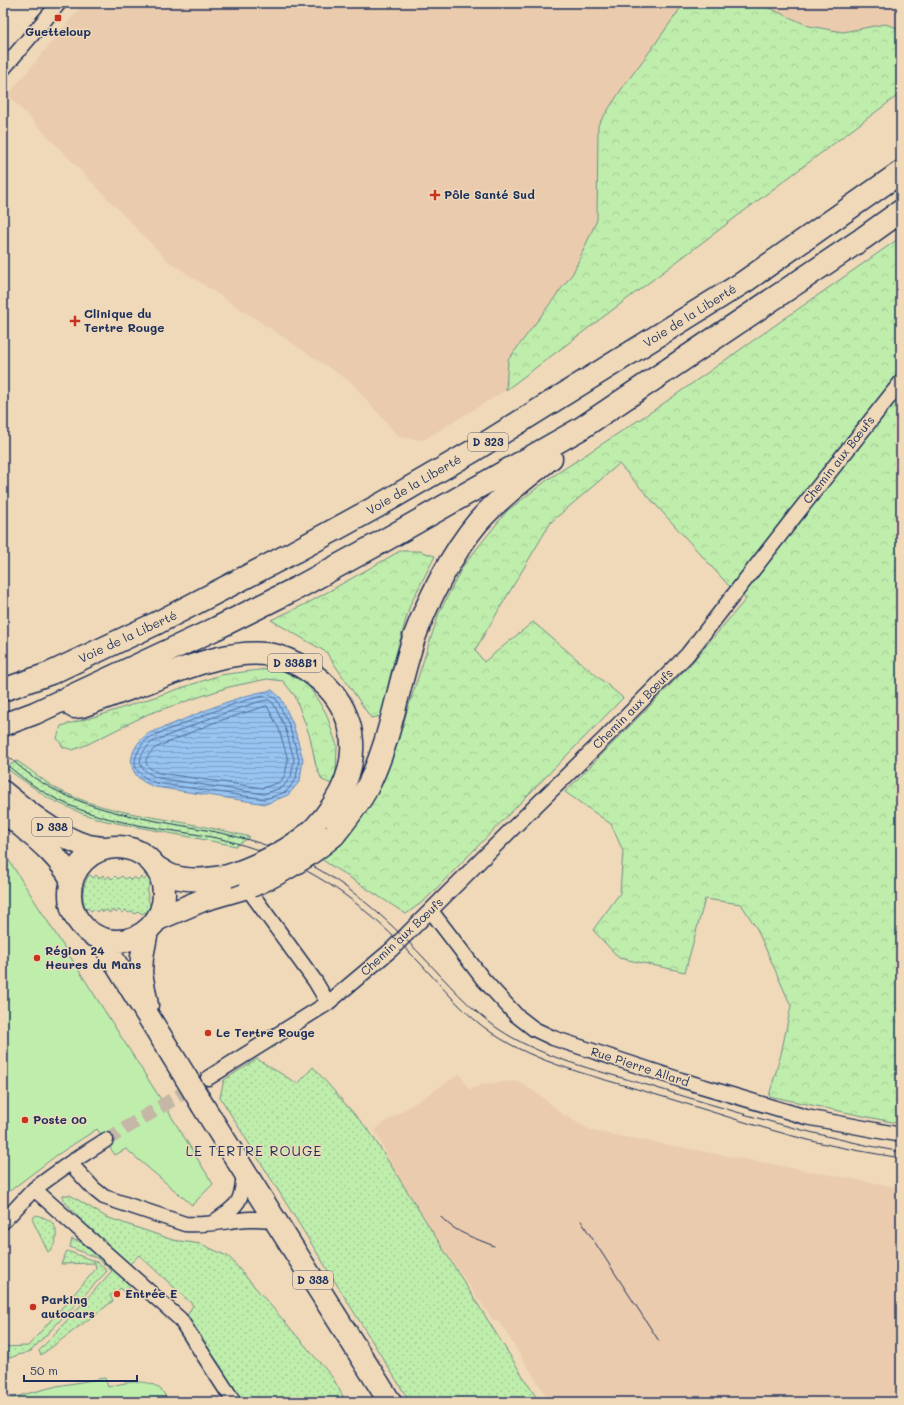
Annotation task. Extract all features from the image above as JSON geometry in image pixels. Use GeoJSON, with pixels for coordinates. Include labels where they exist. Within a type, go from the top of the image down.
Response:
{"type":"FeatureCollection","features":[{"type":"Feature","properties":{"kind":"main road","name":"Voie de la Liberté"},"geometry":{"type":"LineString","coordinates":[[3,690],[51,673],[157,623],[294,552],[385,502],[486,443],[744,282],[901,172]]}},
{"type":"Feature","properties":{"kind":"main road","name":"D 323"},"geometry":{"type":"LineString","coordinates":[[3,725],[35,713],[215,629],[301,586],[580,429],[862,239],[901,211]]}},
{"type":"Feature","properties":{"kind":"main road"},"geometry":{"type":"LineString","coordinates":[[152,925],[163,906],[164,893],[162,879],[156,867],[146,857],[134,850],[121,847],[107,848],[92,854],[86,859],[72,880],[70,900],[75,914],[82,926],[100,938],[112,941],[124,941],[136,937],[152,925],[191,905],[248,887],[288,868],[317,849],[324,831],[350,815],[360,801],[379,762],[414,640],[429,603],[448,566],[478,521],[513,488],[558,452],[580,429]]}},
{"type":"Feature","properties":{"kind":"main road","name":"D 338B1"},"geometry":{"type":"LineString","coordinates":[[35,713],[82,706],[205,662],[229,656],[255,654],[277,656],[297,664],[319,679],[337,698],[344,710],[352,735],[353,750],[345,783],[338,800],[327,816],[324,831],[305,837],[260,864],[228,876],[201,880],[180,878],[172,876],[156,867]]}},
{"type":"Feature","properties":{"kind":"main road","name":"D 338"},"geometry":{"type":"LineString","coordinates":[[3,792],[34,816],[71,839],[88,846],[107,848]]}},
{"type":"Feature","properties":{"kind":"main road","name":"D 338"},"geometry":{"type":"LineString","coordinates":[[3,810],[55,856],[66,869],[72,880]]}},
{"type":"Feature","properties":{"kind":"main road","name":"D 338"},"geometry":{"type":"LineString","coordinates":[[150,1018],[141,973],[142,957],[152,925]]}},
{"type":"Feature","properties":{"kind":"main road","name":"D 338"},"geometry":{"type":"LineString","coordinates":[[100,938],[184,1076],[390,1402]]}},
{"type":"Feature","properties":{"kind":"street"},"geometry":{"type":"LineString","coordinates":[[3,69],[59,3]]}},
{"type":"Feature","properties":{"kind":"street","name":"Chemin aux Bœufs"},"geometry":{"type":"LineString","coordinates":[[208,1078],[275,1038],[328,1003],[391,950],[510,830],[606,738],[688,655],[901,382]]}},
{"type":"Feature","properties":{"kind":"street"},"geometry":{"type":"LineString","coordinates":[[248,887],[328,1003]]}},
{"type":"Feature","properties":{"kind":"street","name":"Rue Pierre Allard"},"geometry":{"type":"LineString","coordinates":[[431,911],[483,979],[516,1016],[534,1029],[553,1038],[681,1080],[798,1114],[901,1135]]}},
{"type":"Feature","properties":{"kind":"street"},"geometry":{"type":"LineString","coordinates":[[3,1222],[34,1189],[70,1163],[106,1140]]}},
{"type":"Feature","properties":{"kind":"street"},"geometry":{"type":"LineString","coordinates":[[70,1163],[94,1190],[104,1197],[185,1224],[198,1225],[244,1218],[261,1218],[276,1221]]}},
{"type":"Feature","properties":{"kind":"street"},"geometry":{"type":"LineString","coordinates":[[213,1222],[231,1210],[240,1198],[243,1187],[244,1171]]}},
{"type":"Feature","properties":{"kind":"street"},"geometry":{"type":"LineString","coordinates":[[34,1189],[180,1319],[234,1402]]}},
{"type":"Feature","properties":{"kind":"shaded area","name":"Pôle Santé Sud"},"geometry":{"type":"Polygon","coordinates":[[[84,3],[901,3],[901,93],[506,390],[423,440],[399,437],[351,382],[168,261],[8,95],[84,3]]]}},
{"type":"Feature","properties":{"kind":"shaded area"},"geometry":{"type":"Polygon","coordinates":[[[460,1074],[469,1090],[483,1084],[518,1081],[546,1100],[562,1114],[592,1131],[901,1188],[901,1402],[550,1402],[500,1323],[492,1319],[400,1184],[375,1129],[460,1074]]]}},
{"type":"Feature","properties":{"kind":"green space"},"geometry":{"type":"Polygon","coordinates":[[[684,3],[763,3],[767,7],[809,26],[843,32],[885,24],[901,29],[901,93],[506,390],[508,360],[573,273],[597,220],[598,125],[623,87],[684,3]]]}},
{"type":"Feature","properties":{"kind":"green space"},"geometry":{"type":"Polygon","coordinates":[[[901,237],[901,1124],[769,1096],[781,1054],[791,1006],[757,929],[741,904],[705,899],[685,972],[619,958],[593,930],[620,893],[623,851],[611,824],[565,792],[689,666],[746,599],[730,587],[619,464],[551,522],[475,650],[484,662],[533,622],[623,698],[425,900],[406,914],[321,859],[354,828],[370,805],[393,754],[439,613],[463,566],[507,511],[550,478],[657,408],[901,237]]]}},
{"type":"Feature","properties":{"kind":"green space"},"geometry":{"type":"Polygon","coordinates":[[[400,551],[419,551],[435,556],[410,605],[391,672],[382,716],[371,718],[326,652],[271,620],[308,603],[400,551]]]}},
{"type":"Feature","properties":{"kind":"green space"},"geometry":{"type":"Polygon","coordinates":[[[275,668],[291,672],[308,685],[326,713],[337,746],[336,773],[332,784],[322,780],[316,766],[310,737],[295,696],[283,681],[267,679],[229,687],[148,714],[73,750],[63,747],[57,738],[61,726],[104,714],[220,675],[275,668]]]}},
{"type":"Feature","properties":{"kind":"green space"},"geometry":{"type":"Polygon","coordinates":[[[17,761],[57,789],[88,802],[128,813],[250,837],[236,846],[106,821],[83,814],[48,798],[7,769],[10,765],[17,761]]]}},
{"type":"Feature","properties":{"kind":"green space","name":"Région 24 Heures du Mans"},"geometry":{"type":"Polygon","coordinates":[[[3,851],[213,1184],[192,1205],[126,1149],[115,1155],[97,1129],[57,1155],[3,1196],[3,851]]]}},
{"type":"Feature","properties":{"kind":"green space"},"geometry":{"type":"Polygon","coordinates":[[[145,873],[151,882],[148,887],[148,894],[151,906],[147,914],[145,912],[142,914],[138,911],[135,914],[132,911],[129,913],[125,910],[122,913],[119,910],[116,913],[113,910],[109,913],[107,910],[103,912],[100,909],[97,912],[94,909],[91,911],[88,908],[86,909],[83,901],[83,892],[89,875],[93,878],[96,875],[99,878],[103,875],[105,879],[109,876],[112,879],[115,876],[118,879],[122,876],[125,879],[128,877],[131,880],[134,877],[138,880],[141,877],[144,880],[147,877],[144,874],[145,873]]]}},
{"type":"Feature","properties":{"kind":"green space"},"geometry":{"type":"Polygon","coordinates":[[[257,1059],[298,1084],[313,1067],[370,1132],[539,1402],[410,1402],[220,1097],[224,1080],[257,1059]]]}},
{"type":"Feature","properties":{"kind":"green space"},"geometry":{"type":"Polygon","coordinates":[[[63,1195],[70,1195],[106,1217],[173,1240],[201,1244],[229,1257],[333,1378],[346,1402],[241,1402],[187,1316],[193,1305],[139,1255],[129,1265],[80,1219],[63,1200],[63,1195]]]}},
{"type":"Feature","properties":{"kind":"green space"},"geometry":{"type":"Polygon","coordinates":[[[36,1215],[48,1220],[55,1228],[56,1237],[54,1246],[48,1252],[32,1219],[36,1215]]]}},
{"type":"Feature","properties":{"kind":"green space"},"geometry":{"type":"Polygon","coordinates":[[[72,1239],[91,1246],[132,1285],[124,1292],[121,1288],[110,1296],[113,1301],[41,1355],[39,1351],[112,1271],[97,1258],[70,1247],[72,1239]]]}},
{"type":"Feature","properties":{"kind":"green space"},"geometry":{"type":"Polygon","coordinates":[[[67,1251],[97,1262],[107,1271],[31,1351],[9,1358],[7,1351],[3,1352],[3,1347],[28,1346],[96,1269],[95,1263],[61,1264],[67,1251]]]}},
{"type":"Feature","properties":{"kind":"green space"},"geometry":{"type":"Polygon","coordinates":[[[105,1378],[108,1387],[134,1382],[154,1385],[164,1393],[169,1402],[3,1402],[22,1395],[57,1386],[105,1378]]]}},
{"type":"Feature","properties":{"kind":"water"},"geometry":{"type":"Polygon","coordinates":[[[272,690],[281,698],[293,724],[303,759],[300,781],[288,795],[266,804],[155,787],[143,781],[136,775],[132,764],[133,752],[140,741],[148,734],[233,700],[259,692],[272,690]]]}},
{"type":"Feature","properties":{"kind":"tunnel"},"geometry":{"type":"LineString","coordinates":[[106,1140],[208,1078]]}},
{"type":"Feature","properties":{"kind":"tram line"},"geometry":{"type":"LineString","coordinates":[[3,751],[34,778],[68,797],[104,809],[142,818],[218,832],[256,842],[293,856],[330,876],[379,914],[477,1012],[497,1028],[532,1047],[569,1062],[804,1131],[901,1152]]}},
{"type":"Feature","properties":{"kind":"tram line"},"geometry":{"type":"LineString","coordinates":[[3,761],[23,778],[45,793],[81,810],[123,822],[226,840],[272,855],[309,872],[344,894],[375,919],[420,963],[472,1018],[509,1044],[527,1053],[587,1075],[791,1136],[823,1144],[901,1158]]}},
{"type":"Feature","properties":{"kind":"tram line"},"geometry":{"type":"LineString","coordinates":[[441,1217],[459,1231],[494,1246]]}},
{"type":"Feature","properties":{"kind":"tram line"},"geometry":{"type":"LineString","coordinates":[[581,1221],[659,1341]]}},
{"type":"Feature","properties":{"kind":"place","name":"Guetteloup"},"geometry":{"type":"Point","coordinates":[58,18]}},
{"type":"Feature","properties":{"kind":"place","name":"Pôle Santé Sud"},"geometry":{"type":"Point","coordinates":[435,195]}},
{"type":"Feature","properties":{"kind":"place","name":"Clinique du Tertre Rouge"},"geometry":{"type":"Point","coordinates":[75,321]}},
{"type":"Feature","properties":{"kind":"place","name":"Région 24 Heures du Mans"},"geometry":{"type":"Point","coordinates":[37,958]}},
{"type":"Feature","properties":{"kind":"place","name":"Le Tertre Rouge"},"geometry":{"type":"Point","coordinates":[208,1033]}},
{"type":"Feature","properties":{"kind":"place","name":"Poste 00"},"geometry":{"type":"Point","coordinates":[25,1120]}},
{"type":"Feature","properties":{"kind":"place","name":"Entrée E"},"geometry":{"type":"Point","coordinates":[117,1294]}},
{"type":"Feature","properties":{"kind":"place","name":"Parking autocars"},"geometry":{"type":"Point","coordinates":[33,1307]}},
{"type":"Feature","properties":{"kind":"district","name":"LE TERTRE ROUGE"},"geometry":{"type":"Point","coordinates":[254,1151]}}]}
